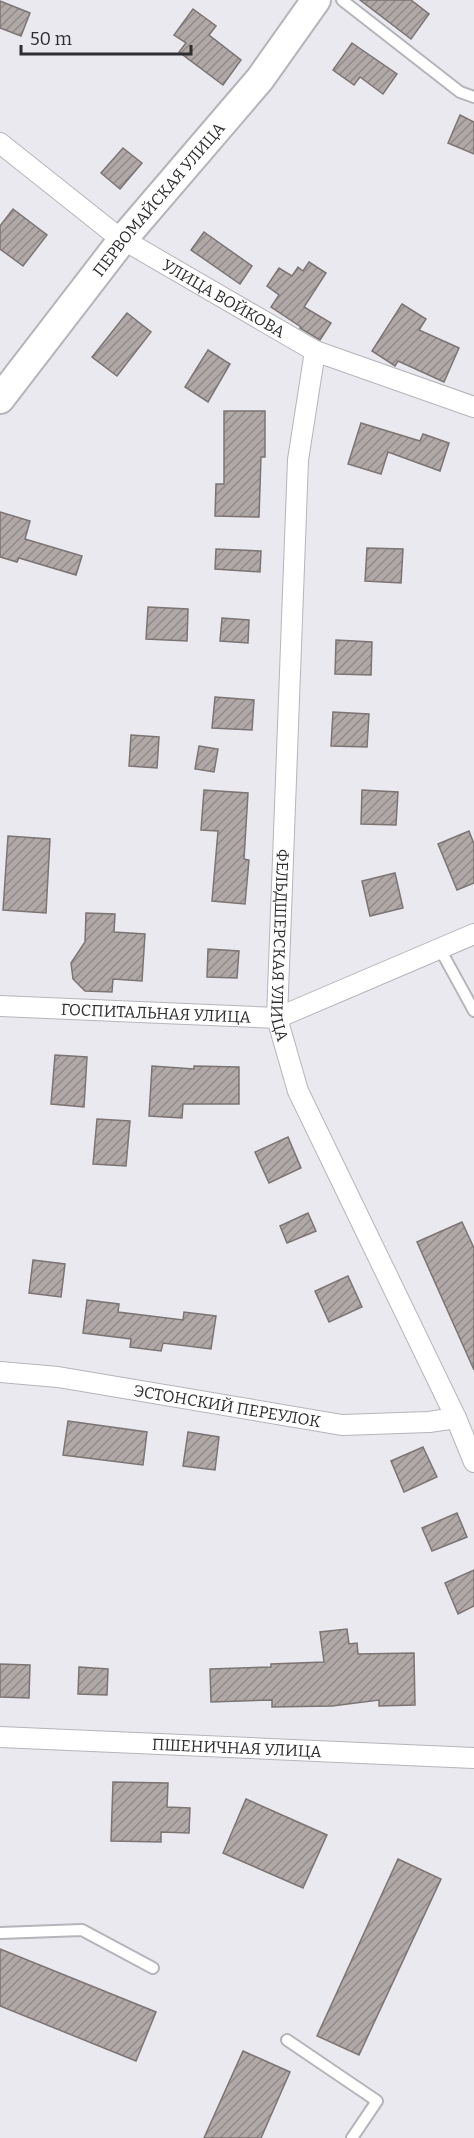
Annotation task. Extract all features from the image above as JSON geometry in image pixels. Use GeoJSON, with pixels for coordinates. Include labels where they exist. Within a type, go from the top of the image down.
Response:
{"type":"FeatureCollection","features":[{"type":"Feature","properties":{"kind":"street","name":"ПЕРВОМАЙСКАЯ УЛИЦА"},"geometry":{"type":"LineString","coordinates":[[0,399],[123,239],[260,79],[316,0]]}},
{"type":"Feature","properties":{"kind":"street","name":"УЛИЦА ВОЙКОВА"},"geometry":{"type":"LineString","coordinates":[[0,143],[123,239],[315,351],[474,407]]}},
{"type":"Feature","properties":{"kind":"street","name":"ФЕЛЬДШЕРСКАЯ УЛИЦА"},"geometry":{"type":"LineString","coordinates":[[315,351],[298,460],[277,1018],[298,1091],[456,1418],[474,1462]]}},
{"type":"Feature","properties":{"kind":"street","name":"ГОСПИТАЛЬНАЯ УЛИЦА"},"geometry":{"type":"LineString","coordinates":[[0,1006],[277,1018],[474,934]]}},
{"type":"Feature","properties":{"kind":"street","name":"ЭСТОНСКИЙ ПЕРЕУЛОК"},"geometry":{"type":"LineString","coordinates":[[0,1372],[58,1377],[342,1425],[429,1422],[456,1418]]}},
{"type":"Feature","properties":{"kind":"street","name":"ПШЕНИЧНАЯ УЛИЦА"},"geometry":{"type":"LineString","coordinates":[[0,1737],[474,1758]]}},
{"type":"Feature","properties":{"kind":"lane"},"geometry":{"type":"LineString","coordinates":[[342,0],[460,92],[474,97]]}},
{"type":"Feature","properties":{"kind":"lane"},"geometry":{"type":"LineString","coordinates":[[440,949],[474,1011]]}},
{"type":"Feature","properties":{"kind":"lane"},"geometry":{"type":"LineString","coordinates":[[0,1933],[82,1930],[153,1968]]}},
{"type":"Feature","properties":{"kind":"lane"},"geometry":{"type":"LineString","coordinates":[[287,2040],[377,2102],[352,2138]]}},
{"type":"Feature","properties":{"kind":"building"},"geometry":{"type":"Polygon","coordinates":[[[360,0],[411,0],[429,14],[411,39],[360,0]]]}},
{"type":"Feature","properties":{"kind":"building"},"geometry":{"type":"Polygon","coordinates":[[[0,1],[30,13],[21,36],[0,28],[0,1]]]}},
{"type":"Feature","properties":{"kind":"building"},"geometry":{"type":"Polygon","coordinates":[[[193,9],[216,26],[209,35],[241,60],[223,85],[179,52],[186,43],[174,35],[193,9]]]}},
{"type":"Feature","properties":{"kind":"building"},"geometry":{"type":"Polygon","coordinates":[[[352,43],[397,74],[383,94],[360,77],[354,85],[333,70],[352,43]]]}},
{"type":"Feature","properties":{"kind":"building"},"geometry":{"type":"Polygon","coordinates":[[[460,115],[474,122],[474,154],[448,143],[460,115]]]}},
{"type":"Feature","properties":{"kind":"building"},"geometry":{"type":"Polygon","coordinates":[[[123,148],[142,163],[120,189],[101,173],[123,148]]]}},
{"type":"Feature","properties":{"kind":"building"},"geometry":{"type":"Polygon","coordinates":[[[13,209],[47,235],[23,266],[0,249],[0,226],[13,209]]]}},
{"type":"Feature","properties":{"kind":"building"},"geometry":{"type":"Polygon","coordinates":[[[204,232],[252,266],[240,284],[191,250],[204,232]]]}},
{"type":"Feature","properties":{"kind":"building"},"geometry":{"type":"Polygon","coordinates":[[[309,262],[326,273],[304,307],[331,323],[320,340],[271,307],[279,295],[267,286],[279,268],[292,276],[298,267],[303,271],[309,262]]]}},
{"type":"Feature","properties":{"kind":"building"},"geometry":{"type":"Polygon","coordinates":[[[402,304],[426,319],[419,330],[459,348],[444,382],[398,361],[395,366],[372,351],[402,304]]]}},
{"type":"Feature","properties":{"kind":"building"},"geometry":{"type":"Polygon","coordinates":[[[127,313],[151,332],[117,376],[92,357],[127,313]]]}},
{"type":"Feature","properties":{"kind":"building"},"geometry":{"type":"Polygon","coordinates":[[[208,350],[230,364],[208,402],[185,387],[208,350]]]}},
{"type":"Feature","properties":{"kind":"building"},"geometry":{"type":"Polygon","coordinates":[[[224,411],[265,411],[265,457],[261,457],[259,517],[215,516],[216,484],[224,484],[224,411]]]}},
{"type":"Feature","properties":{"kind":"building"},"geometry":{"type":"Polygon","coordinates":[[[361,423],[420,441],[423,434],[449,443],[440,471],[388,452],[381,474],[348,464],[361,423]]]}},
{"type":"Feature","properties":{"kind":"building"},"geometry":{"type":"Polygon","coordinates":[[[0,512],[30,521],[25,539],[82,556],[76,575],[19,558],[17,562],[0,557],[0,512]]]}},
{"type":"Feature","properties":{"kind":"building"},"geometry":{"type":"Polygon","coordinates":[[[367,548],[403,549],[401,583],[365,581],[367,548]]]}},
{"type":"Feature","properties":{"kind":"building"},"geometry":{"type":"Polygon","coordinates":[[[216,549],[261,551],[260,572],[215,569],[216,549]]]}},
{"type":"Feature","properties":{"kind":"building"},"geometry":{"type":"Polygon","coordinates":[[[148,607],[188,609],[187,641],[146,639],[148,607]]]}},
{"type":"Feature","properties":{"kind":"building"},"geometry":{"type":"Polygon","coordinates":[[[222,618],[249,620],[248,643],[220,641],[222,618]]]}},
{"type":"Feature","properties":{"kind":"building"},"geometry":{"type":"Polygon","coordinates":[[[336,640],[372,642],[371,675],[335,674],[336,640]]]}},
{"type":"Feature","properties":{"kind":"building"},"geometry":{"type":"Polygon","coordinates":[[[215,697],[254,700],[252,730],[212,728],[215,697]]]}},
{"type":"Feature","properties":{"kind":"building"},"geometry":{"type":"Polygon","coordinates":[[[333,712],[369,714],[367,747],[331,746],[333,712]]]}},
{"type":"Feature","properties":{"kind":"building"},"geometry":{"type":"Polygon","coordinates":[[[131,735],[159,737],[157,768],[129,766],[131,735]]]}},
{"type":"Feature","properties":{"kind":"building"},"geometry":{"type":"Polygon","coordinates":[[[199,746],[218,749],[214,772],[195,769],[199,746]]]}},
{"type":"Feature","properties":{"kind":"building"},"geometry":{"type":"Polygon","coordinates":[[[204,790],[248,793],[244,859],[249,860],[245,904],[212,901],[218,831],[201,830],[204,790]]]}},
{"type":"Feature","properties":{"kind":"building"},"geometry":{"type":"Polygon","coordinates":[[[362,790],[398,792],[396,825],[361,824],[362,790]]]}},
{"type":"Feature","properties":{"kind":"building"},"geometry":{"type":"Polygon","coordinates":[[[469,831],[474,844],[474,883],[457,890],[438,844],[469,831]]]}},
{"type":"Feature","properties":{"kind":"building"},"geometry":{"type":"Polygon","coordinates":[[[8,836],[50,839],[46,913],[3,910],[8,836]]]}},
{"type":"Feature","properties":{"kind":"building"},"geometry":{"type":"Polygon","coordinates":[[[395,873],[403,908],[370,916],[362,881],[395,873]]]}},
{"type":"Feature","properties":{"kind":"building"},"geometry":{"type":"Polygon","coordinates":[[[86,913],[115,914],[114,932],[145,934],[142,981],[113,979],[112,992],[85,991],[73,979],[71,963],[85,942],[86,913]]]}},
{"type":"Feature","properties":{"kind":"building"},"geometry":{"type":"Polygon","coordinates":[[[208,949],[239,951],[237,978],[207,977],[208,949]]]}},
{"type":"Feature","properties":{"kind":"building"},"geometry":{"type":"Polygon","coordinates":[[[55,1055],[87,1057],[84,1107],[51,1104],[55,1055]]]}},
{"type":"Feature","properties":{"kind":"building"},"geometry":{"type":"Polygon","coordinates":[[[152,1066],[194,1069],[194,1066],[239,1067],[239,1104],[183,1104],[182,1118],[149,1116],[152,1066]]]}},
{"type":"Feature","properties":{"kind":"building"},"geometry":{"type":"Polygon","coordinates":[[[97,1119],[130,1121],[126,1166],[93,1164],[97,1119]]]}},
{"type":"Feature","properties":{"kind":"building"},"geometry":{"type":"Polygon","coordinates":[[[288,1137],[301,1168],[269,1183],[255,1152],[288,1137]]]}},
{"type":"Feature","properties":{"kind":"building"},"geometry":{"type":"Polygon","coordinates":[[[308,1213],[316,1231],[287,1243],[280,1226],[308,1213]]]}},
{"type":"Feature","properties":{"kind":"building"},"geometry":{"type":"Polygon","coordinates":[[[462,1222],[474,1248],[474,1370],[417,1242],[462,1222]]]}},
{"type":"Feature","properties":{"kind":"building"},"geometry":{"type":"Polygon","coordinates":[[[33,1260],[65,1264],[61,1297],[29,1293],[33,1260]]]}},
{"type":"Feature","properties":{"kind":"building"},"geometry":{"type":"Polygon","coordinates":[[[348,1276],[362,1307],[329,1322],[315,1291],[348,1276]]]}},
{"type":"Feature","properties":{"kind":"building"},"geometry":{"type":"Polygon","coordinates":[[[87,1300],[119,1304],[118,1312],[183,1320],[184,1312],[216,1316],[211,1349],[163,1343],[161,1351],[130,1347],[131,1339],[83,1333],[87,1300]]]}},
{"type":"Feature","properties":{"kind":"building"},"geometry":{"type":"Polygon","coordinates":[[[68,1421],[147,1432],[143,1465],[63,1455],[68,1421]]]}},
{"type":"Feature","properties":{"kind":"building"},"geometry":{"type":"Polygon","coordinates":[[[188,1432],[219,1437],[215,1470],[183,1466],[188,1432]]]}},
{"type":"Feature","properties":{"kind":"building"},"geometry":{"type":"Polygon","coordinates":[[[423,1447],[437,1477],[404,1492],[391,1461],[423,1447]]]}},
{"type":"Feature","properties":{"kind":"building"},"geometry":{"type":"Polygon","coordinates":[[[457,1513],[467,1537],[432,1551],[422,1528],[457,1513]]]}},
{"type":"Feature","properties":{"kind":"building"},"geometry":{"type":"Polygon","coordinates":[[[474,1570],[474,1606],[458,1614],[445,1583],[474,1570]]]}},
{"type":"Feature","properties":{"kind":"building"},"geometry":{"type":"Polygon","coordinates":[[[347,1629],[349,1644],[357,1643],[358,1654],[414,1653],[415,1705],[379,1706],[379,1700],[332,1706],[272,1707],[272,1700],[211,1702],[210,1669],[324,1662],[320,1632],[347,1629]]]}},
{"type":"Feature","properties":{"kind":"building"},"geometry":{"type":"Polygon","coordinates":[[[0,1664],[30,1665],[29,1698],[0,1697],[0,1664]]]}},
{"type":"Feature","properties":{"kind":"building"},"geometry":{"type":"Polygon","coordinates":[[[79,1667],[108,1669],[107,1695],[78,1694],[79,1667]]]}},
{"type":"Feature","properties":{"kind":"building"},"geometry":{"type":"Polygon","coordinates":[[[113,1782],[168,1783],[167,1807],[190,1808],[189,1833],[161,1832],[161,1842],[111,1841],[113,1782]]]}},
{"type":"Feature","properties":{"kind":"building"},"geometry":{"type":"Polygon","coordinates":[[[246,1799],[327,1835],[303,1888],[223,1853],[246,1799]]]}},
{"type":"Feature","properties":{"kind":"building"},"geometry":{"type":"Polygon","coordinates":[[[398,1859],[441,1879],[359,2055],[317,2036],[398,1859]]]}},
{"type":"Feature","properties":{"kind":"building"},"geometry":{"type":"Polygon","coordinates":[[[0,1949],[156,2012],[136,2061],[0,2006],[0,1949]]]}},
{"type":"Feature","properties":{"kind":"building"},"geometry":{"type":"Polygon","coordinates":[[[243,2051],[290,2072],[261,2138],[204,2138],[243,2051]]]}}]}
